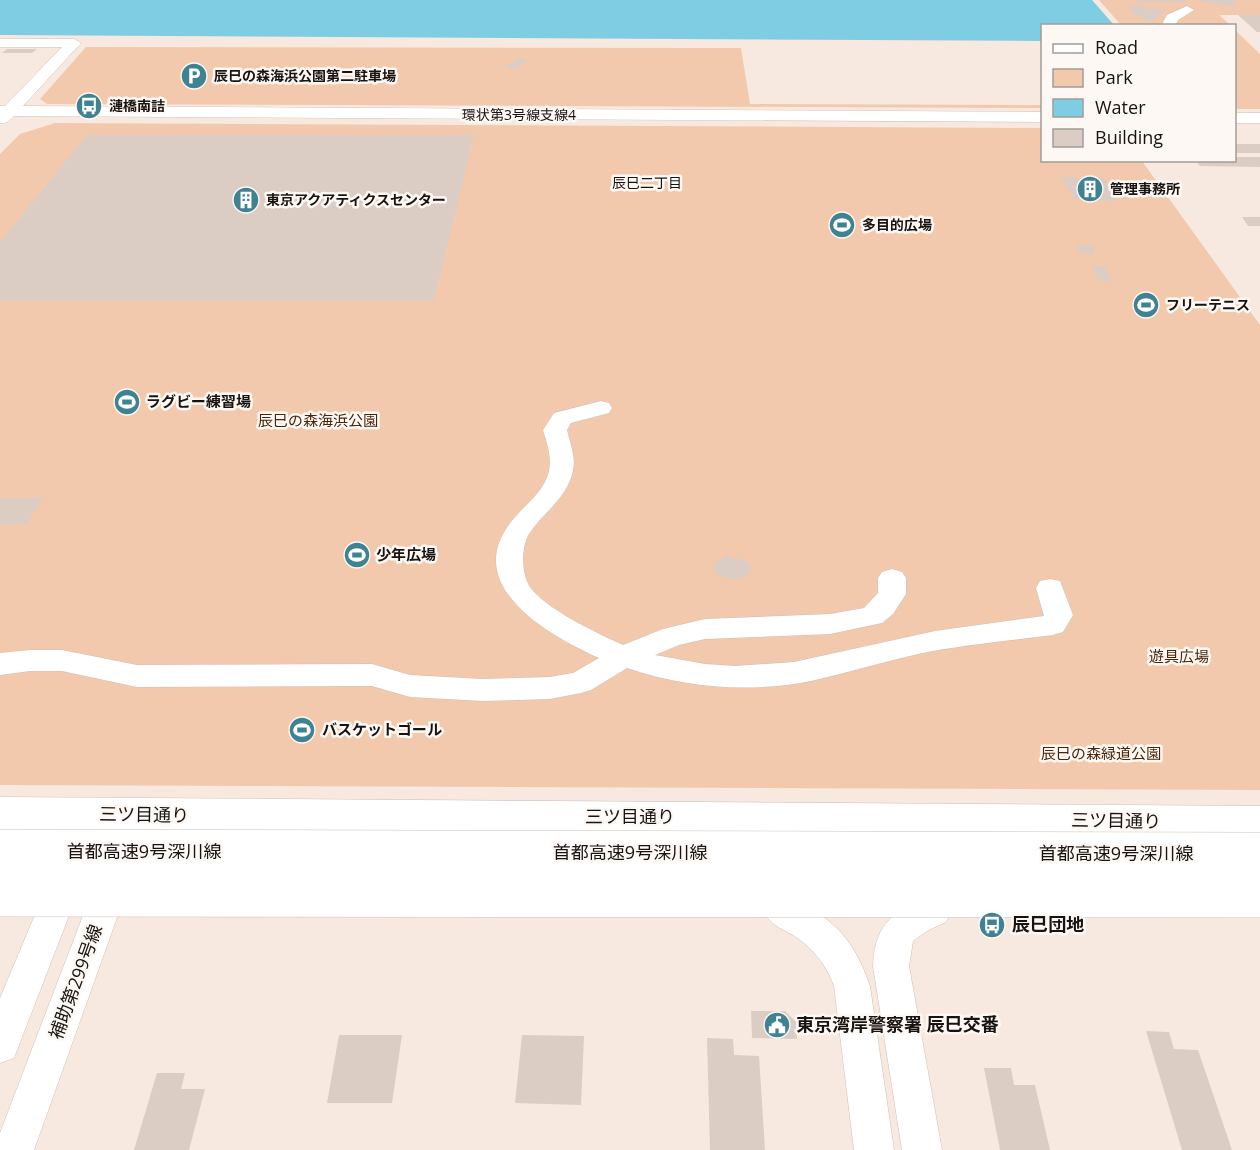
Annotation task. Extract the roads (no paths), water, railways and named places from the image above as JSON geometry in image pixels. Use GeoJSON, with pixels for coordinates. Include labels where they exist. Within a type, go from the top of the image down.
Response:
{"type":"FeatureCollection","features":[{"type":"Feature","properties":{"kind":"main road","name":"三ツ目通り"},"geometry":{"type":"LineString","coordinates":[[0,813],[1260,823]]}},
{"type":"Feature","properties":{"kind":"main road","name":"首都高速9号深川線"},"geometry":{"type":"LineString","coordinates":[[0,852],[1260,855]]}},
{"type":"Feature","properties":{"kind":"main road"},"geometry":{"type":"LineString","coordinates":[[0,862],[1260,863]]}},
{"type":"Feature","properties":{"kind":"main road"},"geometry":{"type":"LineString","coordinates":[[0,894],[1260,895]]}},
{"type":"Feature","properties":{"kind":"main road"},"geometry":{"type":"LineString","coordinates":[[0,909],[1260,912]]}},
{"type":"Feature","properties":{"kind":"street"},"geometry":{"type":"LineString","coordinates":[[1169,24],[1172,18],[1187,10]]}},
{"type":"Feature","properties":{"kind":"street"},"geometry":{"type":"LineString","coordinates":[[0,43],[74,43],[3,115]]}},
{"type":"Feature","properties":{"kind":"street","name":"環状第3号線支線4"},"geometry":{"type":"LineString","coordinates":[[3,115],[1041,117]]}},
{"type":"Feature","properties":{"kind":"street"},"geometry":{"type":"LineString","coordinates":[[1236,118],[1260,118]]}},
{"type":"Feature","properties":{"kind":"street"},"geometry":{"type":"LineString","coordinates":[[601,408],[562,418],[555,430],[563,459],[560,478],[549,498],[527,518],[512,540],[510,562],[517,589],[543,612],[576,634],[624,656],[659,667],[706,675],[794,673],[918,644],[1053,625],[1059,615],[1050,588]]}},
{"type":"Feature","properties":{"kind":"street"},"geometry":{"type":"LineString","coordinates":[[0,664],[52,661],[81,663],[110,672],[137,676],[372,675],[410,686],[483,690],[550,688],[582,682],[624,656],[673,636],[705,629],[830,624],[872,616],[883,607],[892,594],[892,578]]}},
{"type":"Feature","properties":{"kind":"street"},"geometry":{"type":"LineString","coordinates":[[0,1045],[95,814]]}},
{"type":"Feature","properties":{"kind":"street","name":"補助第299号線"},"geometry":{"type":"LineString","coordinates":[[14,1150],[138,815]]}},
{"type":"Feature","properties":{"kind":"street"},"geometry":{"type":"LineString","coordinates":[[922,1150],[891,966],[891,947],[898,931],[910,920],[934,911]]}},
{"type":"Feature","properties":{"kind":"street"},"geometry":{"type":"LineString","coordinates":[[782,912],[809,925],[825,938],[846,967],[852,986],[874,1150]]}},
{"type":"Feature","properties":{"kind":"water"},"geometry":{"type":"Polygon","coordinates":[[[0,0],[1092,0],[1113,24],[1041,24],[1041,41],[0,35],[0,0]]]}},
{"type":"Feature","properties":{"kind":"place","name":"辰巳の森海浜公園第二駐車場"},"geometry":{"type":"Point","coordinates":[194,76]}},
{"type":"Feature","properties":{"kind":"place","name":"漣橋南詰"},"geometry":{"type":"Point","coordinates":[89,106]}},
{"type":"Feature","properties":{"kind":"place","name":"管理事務所"},"geometry":{"type":"Point","coordinates":[1090,189]}},
{"type":"Feature","properties":{"kind":"place","name":"東京アクアティクスセンター"},"geometry":{"type":"Point","coordinates":[246,200]}},
{"type":"Feature","properties":{"kind":"place","name":"多目的広場"},"geometry":{"type":"Point","coordinates":[842,225]}},
{"type":"Feature","properties":{"kind":"place","name":"フリーテニス"},"geometry":{"type":"Point","coordinates":[1146,305]}},
{"type":"Feature","properties":{"kind":"place","name":"ラグビー練習場"},"geometry":{"type":"Point","coordinates":[127,402]}},
{"type":"Feature","properties":{"kind":"place","name":"少年広場"},"geometry":{"type":"Point","coordinates":[357,555]}},
{"type":"Feature","properties":{"kind":"place","name":"バスケットゴール"},"geometry":{"type":"Point","coordinates":[302,730]}},
{"type":"Feature","properties":{"kind":"place","name":"辰巳団地"},"geometry":{"type":"Point","coordinates":[992,925]}},
{"type":"Feature","properties":{"kind":"place","name":"東京湾岸警察署 辰巳交番"},"geometry":{"type":"Point","coordinates":[777,1025]}},
{"type":"Feature","properties":{"kind":"district","name":"辰巳二丁目"},"geometry":{"type":"Point","coordinates":[647,183]}},
{"type":"Feature","properties":{"kind":"park label","name":"辰巳の森海浜公園"},"geometry":{"type":"Point","coordinates":[318,421]}},
{"type":"Feature","properties":{"kind":"park label","name":"遊具広場"},"geometry":{"type":"Point","coordinates":[1179,657]}},
{"type":"Feature","properties":{"kind":"park label","name":"辰巳の森緑道公園"},"geometry":{"type":"Point","coordinates":[1101,754]}}]}
